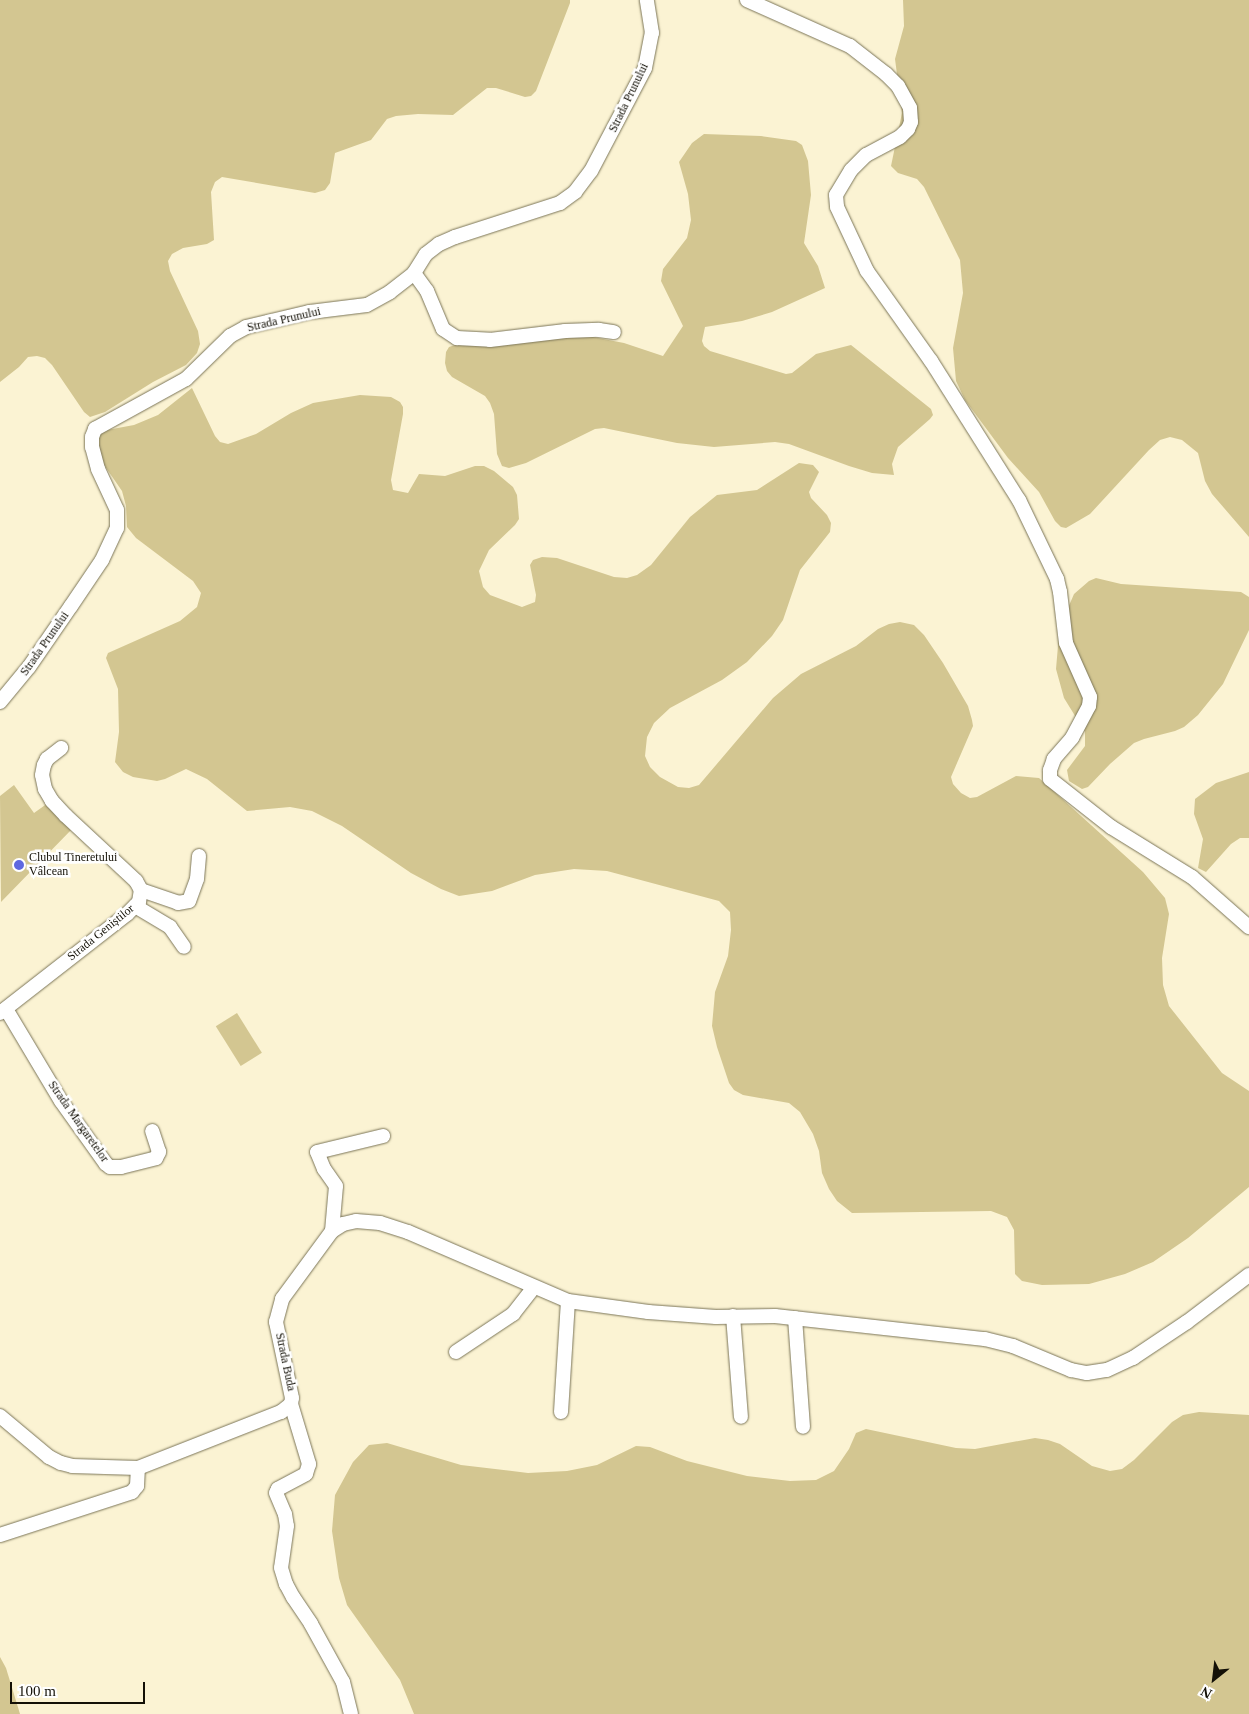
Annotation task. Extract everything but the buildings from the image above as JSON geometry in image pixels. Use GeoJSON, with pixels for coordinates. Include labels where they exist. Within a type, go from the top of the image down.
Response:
{"type":"FeatureCollection","features":[{"type":"Feature","properties":{"kind":"street","name":"Strada Prunului"},"geometry":{"type":"LineString","coordinates":[[0,702],[29,668],[76,599],[102,560],[118,528],[117,510],[98,469],[92,447],[92,437],[95,429],[186,380],[230,336],[246,327],[310,312],[367,305],[390,292],[414,272],[426,254],[439,244],[560,203],[575,192],[591,171],[645,68],[652,33],[647,0]]}},
{"type":"Feature","properties":{"kind":"street"},"geometry":{"type":"LineString","coordinates":[[747,0],[818,30],[858,51],[892,80],[910,108],[911,122],[908,129],[900,137],[866,155],[850,170],[836,195],[837,207],[868,271],[931,361],[1019,500],[1057,579],[1066,643],[1075,668],[1088,692],[1090,706],[1072,738],[1054,760],[1050,770],[1050,779],[1111,827],[1192,877],[1249,927]]}},
{"type":"Feature","properties":{"kind":"street"},"geometry":{"type":"LineString","coordinates":[[414,272],[427,291],[443,329],[457,338],[490,340],[565,331],[599,330],[614,332]]}},
{"type":"Feature","properties":{"kind":"street","name":"Strada Geniștilor"},"geometry":{"type":"LineString","coordinates":[[3,1012],[139,902],[141,890],[136,881],[92,842],[52,801],[45,789],[42,774],[47,759],[61,748]]}},
{"type":"Feature","properties":{"kind":"street"},"geometry":{"type":"LineString","coordinates":[[141,890],[178,903],[188,901],[197,879],[199,856]]}},
{"type":"Feature","properties":{"kind":"street"},"geometry":{"type":"LineString","coordinates":[[135,906],[170,927],[184,947]]}},
{"type":"Feature","properties":{"kind":"street","name":"Strada Margaretelor"},"geometry":{"type":"LineString","coordinates":[[3,1012],[61,1101],[106,1164],[110,1167],[121,1168],[156,1158],[159,1152],[152,1131]]}},
{"type":"Feature","properties":{"kind":"street"},"geometry":{"type":"LineString","coordinates":[[332,1231],[336,1186],[324,1169],[317,1152],[383,1136]]}},
{"type":"Feature","properties":{"kind":"street"},"geometry":{"type":"LineString","coordinates":[[332,1231],[356,1220],[394,1227],[568,1301],[648,1312],[796,1318],[985,1339],[1013,1346],[1071,1370],[1097,1372],[1119,1365],[1149,1349],[1249,1275]]}},
{"type":"Feature","properties":{"kind":"street","name":"Strada Buda"},"geometry":{"type":"LineString","coordinates":[[0,1416],[49,1456],[61,1463],[72,1466],[138,1468],[280,1412],[291,1404],[292,1391],[276,1322],[278,1310],[282,1299],[332,1231]]}},
{"type":"Feature","properties":{"kind":"street"},"geometry":{"type":"LineString","coordinates":[[456,1352],[513,1314],[534,1287]]}},
{"type":"Feature","properties":{"kind":"street"},"geometry":{"type":"LineString","coordinates":[[561,1412],[568,1301]]}},
{"type":"Feature","properties":{"kind":"street"},"geometry":{"type":"LineString","coordinates":[[733,1316],[741,1417]]}},
{"type":"Feature","properties":{"kind":"street"},"geometry":{"type":"LineString","coordinates":[[796,1318],[803,1427]]}},
{"type":"Feature","properties":{"kind":"street"},"geometry":{"type":"LineString","coordinates":[[291,1404],[309,1464],[306,1474],[278,1489],[276,1493],[285,1514],[287,1526],[281,1568],[292,1598],[311,1624],[343,1682],[351,1714]]}},
{"type":"Feature","properties":{"kind":"street"},"geometry":{"type":"LineString","coordinates":[[0,1535],[132,1492],[137,1486],[138,1468]]}},
{"type":"Feature","properties":{"kind":"shaded area"},"geometry":{"type":"Polygon","coordinates":[[[0,0],[570,0],[570,3],[536,91],[531,96],[525,97],[496,88],[487,88],[453,115],[418,114],[396,116],[387,119],[371,140],[335,153],[330,183],[325,190],[315,193],[222,177],[215,182],[211,192],[214,240],[207,244],[183,248],[172,254],[168,261],[170,271],[198,331],[200,344],[197,353],[186,365],[153,382],[105,412],[90,417],[84,412],[52,365],[45,358],[37,356],[28,357],[0,382],[0,0]]]}},
{"type":"Feature","properties":{"kind":"shaded area"},"geometry":{"type":"Polygon","coordinates":[[[903,0],[1249,0],[1249,537],[1212,494],[1205,481],[1198,453],[1182,440],[1170,437],[1160,440],[1149,450],[1090,514],[1066,528],[1061,527],[1055,521],[1039,492],[1008,458],[965,400],[956,381],[953,348],[963,293],[960,260],[924,187],[917,179],[898,173],[891,166],[902,113],[895,59],[904,26],[903,0]]]}},
{"type":"Feature","properties":{"kind":"shaded area"},"geometry":{"type":"Polygon","coordinates":[[[704,134],[761,136],[796,141],[802,145],[808,161],[811,195],[804,243],[818,266],[825,288],[772,312],[742,321],[705,327],[702,341],[704,346],[710,351],[786,374],[792,373],[816,354],[851,345],[931,409],[933,415],[898,447],[892,464],[894,475],[872,473],[789,444],[775,442],[714,447],[677,443],[604,428],[595,429],[526,463],[509,468],[502,466],[497,454],[494,414],[490,403],[485,396],[452,377],[447,371],[445,363],[446,352],[449,347],[455,345],[480,346],[574,337],[593,337],[624,343],[663,356],[683,326],[661,281],[663,269],[687,238],[691,220],[688,194],[679,162],[692,143],[704,134]]]}},
{"type":"Feature","properties":{"kind":"shaded area"},"geometry":{"type":"Polygon","coordinates":[[[192,388],[215,436],[220,442],[228,444],[256,434],[291,413],[313,403],[360,395],[391,397],[400,402],[403,407],[403,414],[391,480],[393,490],[408,493],[419,474],[445,476],[475,466],[484,466],[494,471],[513,487],[517,495],[519,519],[489,550],[479,571],[483,587],[490,595],[522,607],[535,602],[536,595],[530,565],[533,560],[542,557],[557,558],[614,577],[627,578],[637,575],[651,565],[690,517],[717,495],[757,490],[799,463],[813,465],[819,472],[809,492],[811,498],[827,515],[831,523],[830,532],[800,570],[783,620],[772,636],[747,662],[722,680],[670,708],[654,723],[647,737],[645,756],[650,767],[660,777],[678,787],[689,788],[699,785],[773,698],[801,674],[856,646],[878,629],[889,624],[900,622],[914,625],[924,635],[943,663],[968,706],[972,720],[973,726],[951,777],[953,784],[961,793],[970,798],[977,797],[1016,776],[1039,778],[1143,872],[1165,898],[1169,914],[1162,958],[1163,985],[1169,1006],[1222,1073],[1249,1091],[1249,1187],[1188,1238],[1153,1262],[1125,1274],[1089,1284],[1042,1285],[1022,1281],[1015,1274],[1014,1230],[1007,1217],[991,1211],[852,1213],[837,1201],[829,1189],[822,1173],[819,1151],[813,1134],[800,1112],[789,1103],[743,1095],[734,1090],[729,1083],[712,1026],[715,992],[728,956],[731,930],[730,912],[719,901],[607,871],[574,869],[535,875],[492,891],[459,896],[411,873],[342,826],[312,811],[290,807],[247,811],[207,779],[186,769],[157,781],[133,777],[123,772],[115,762],[119,732],[118,689],[106,658],[108,653],[180,621],[197,607],[201,593],[193,581],[136,538],[127,527],[126,506],[122,491],[102,462],[98,440],[101,433],[107,430],[134,425],[158,415],[192,388]]]}},
{"type":"Feature","properties":{"kind":"shaded area"},"geometry":{"type":"Polygon","coordinates":[[[1096,578],[1121,584],[1241,592],[1249,597],[1249,630],[1223,684],[1198,715],[1184,727],[1175,731],[1134,743],[1088,787],[1082,789],[1069,781],[1067,770],[1085,746],[1085,732],[1064,698],[1056,669],[1059,634],[1074,594],[1089,581],[1096,578]]]}},
{"type":"Feature","properties":{"kind":"shaded area"},"geometry":{"type":"Polygon","coordinates":[[[1249,772],[1249,838],[1240,838],[1231,844],[1206,872],[1198,868],[1203,839],[1194,814],[1195,799],[1216,783],[1249,772]]]}},
{"type":"Feature","properties":{"kind":"shaded area","name":"Clubul Tineretului Vâlcean"},"geometry":{"type":"Polygon","coordinates":[[[14,785],[34,813],[48,803],[72,829],[1,902],[0,796],[14,785]]]}},
{"type":"Feature","properties":{"kind":"shaded area"},"geometry":{"type":"Polygon","coordinates":[[[237,1013],[262,1053],[241,1066],[216,1026],[237,1013]]]}},
{"type":"Feature","properties":{"kind":"shaded area"},"geometry":{"type":"Polygon","coordinates":[[[1199,1412],[1249,1415],[1249,1714],[414,1714],[400,1680],[347,1605],[339,1578],[332,1531],[335,1495],[353,1462],[369,1445],[387,1443],[461,1465],[528,1473],[567,1471],[597,1465],[636,1446],[650,1447],[687,1461],[747,1476],[790,1481],[816,1480],[834,1471],[849,1449],[856,1433],[866,1429],[956,1448],[975,1449],[1035,1438],[1048,1440],[1060,1444],[1092,1466],[1110,1471],[1122,1469],[1134,1460],[1172,1422],[1183,1415],[1199,1412]]]}},
{"type":"Feature","properties":{"kind":"shaded area"},"geometry":{"type":"Polygon","coordinates":[[[0,1657],[6,1668],[20,1714],[0,1714],[0,1657]]]}},
{"type":"Feature","properties":{"kind":"place","name":"Clubul Tineretului Vâlcean"},"geometry":{"type":"Point","coordinates":[19,865]}}]}
